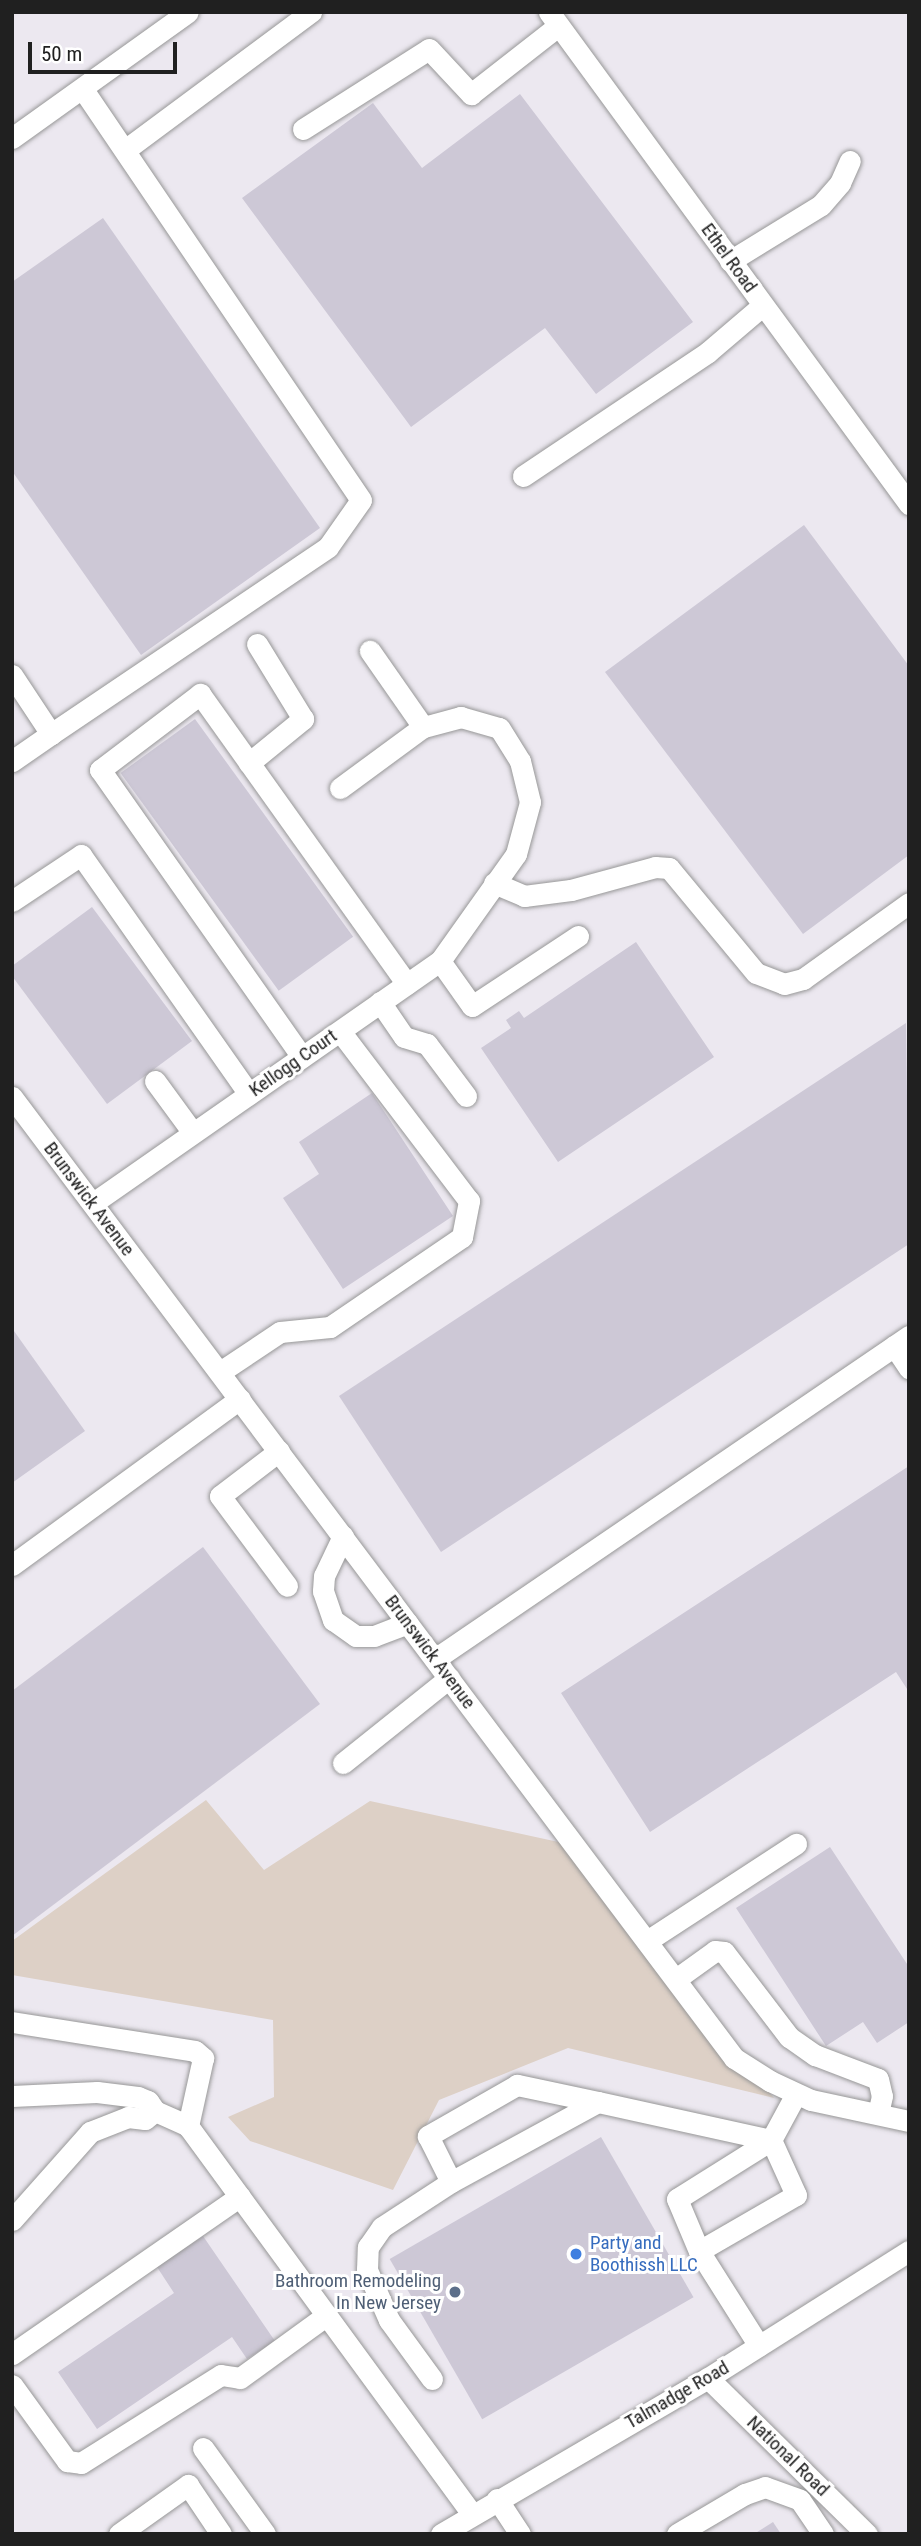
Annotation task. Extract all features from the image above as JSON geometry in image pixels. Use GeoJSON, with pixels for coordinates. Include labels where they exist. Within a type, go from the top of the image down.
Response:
{"type":"FeatureCollection","features":[{"type":"Feature","properties":{"kind":"street"},"geometry":{"type":"LineString","coordinates":[[12,138],[188,12]]}},
{"type":"Feature","properties":{"kind":"street"},"geometry":{"type":"LineString","coordinates":[[125,150],[311,12]]}},
{"type":"Feature","properties":{"kind":"street"},"geometry":{"type":"LineString","coordinates":[[303,129],[429,49],[471,94],[554,19]]}},
{"type":"Feature","properties":{"kind":"street","name":"Ethel Road"},"geometry":{"type":"LineString","coordinates":[[554,19],[763,305],[902,482],[909,505]]}},
{"type":"Feature","properties":{"kind":"street"},"geometry":{"type":"LineString","coordinates":[[12,761],[328,547],[361,500],[83,89]]}},
{"type":"Feature","properties":{"kind":"street"},"geometry":{"type":"LineString","coordinates":[[730,261],[821,205],[840,183],[850,161]]}},
{"type":"Feature","properties":{"kind":"street"},"geometry":{"type":"LineString","coordinates":[[523,476],[708,352],[763,305]]}},
{"type":"Feature","properties":{"kind":"street"},"geometry":{"type":"LineString","coordinates":[[249,763],[303,719],[257,645]]}},
{"type":"Feature","properties":{"kind":"street"},"geometry":{"type":"LineString","coordinates":[[340,788],[423,727],[370,650]]}},
{"type":"Feature","properties":{"kind":"street"},"geometry":{"type":"LineString","coordinates":[[12,675],[51,734]]}},
{"type":"Feature","properties":{"kind":"street"},"geometry":{"type":"LineString","coordinates":[[302,1057],[100,770],[200,695],[407,984]]}},
{"type":"Feature","properties":{"kind":"street","name":"Kellogg Court"},"geometry":{"type":"LineString","coordinates":[[93,1203],[440,961],[476,906],[516,854],[530,802],[520,761],[499,728],[461,716],[423,727]]}},
{"type":"Feature","properties":{"kind":"street"},"geometry":{"type":"LineString","coordinates":[[12,901],[81,855],[249,1094]]}},
{"type":"Feature","properties":{"kind":"street"},"geometry":{"type":"LineString","coordinates":[[494,883],[524,896],[571,891],[655,867],[669,868],[756,973],[784,984],[803,979],[909,903]]}},
{"type":"Feature","properties":{"kind":"street"},"geometry":{"type":"LineString","coordinates":[[440,961],[472,1006],[578,936]]}},
{"type":"Feature","properties":{"kind":"street"},"geometry":{"type":"LineString","coordinates":[[380,1002],[404,1037],[427,1044],[466,1096]]}},
{"type":"Feature","properties":{"kind":"street"},"geometry":{"type":"LineString","coordinates":[[219,1372],[280,1332],[330,1327],[462,1237],[469,1201],[340,1031]]}},
{"type":"Feature","properties":{"kind":"street"},"geometry":{"type":"LineString","coordinates":[[155,1081],[193,1133]]}},
{"type":"Feature","properties":{"kind":"street","name":"Brunswick Avenue"},"geometry":{"type":"LineString","coordinates":[[14,1105],[93,1203],[734,2057],[796,2094],[909,2121]]}},
{"type":"Feature","properties":{"kind":"street"},"geometry":{"type":"LineString","coordinates":[[435,1659],[901,1341],[909,1368]]}},
{"type":"Feature","properties":{"kind":"street"},"geometry":{"type":"LineString","coordinates":[[12,1565],[240,1399]]}},
{"type":"Feature","properties":{"kind":"street"},"geometry":{"type":"LineString","coordinates":[[279,1451],[220,1496],[287,1586]]}},
{"type":"Feature","properties":{"kind":"street"},"geometry":{"type":"LineString","coordinates":[[343,1536],[324,1576],[323,1591],[333,1620],[356,1636],[374,1636],[408,1623]]}},
{"type":"Feature","properties":{"kind":"street"},"geometry":{"type":"LineString","coordinates":[[343,1763],[449,1678]]}},
{"type":"Feature","properties":{"kind":"street"},"geometry":{"type":"LineString","coordinates":[[647,1941],[796,1844]]}},
{"type":"Feature","properties":{"kind":"street"},"geometry":{"type":"LineString","coordinates":[[676,1979],[715,1951],[724,1952],[789,2037],[815,2055],[878,2079],[882,2096],[878,2114]]}},
{"type":"Feature","properties":{"kind":"street"},"geometry":{"type":"LineString","coordinates":[[12,2022],[195,2051],[203,2058],[188,2126]]}},
{"type":"Feature","properties":{"kind":"street"},"geometry":{"type":"LineString","coordinates":[[451,2182],[428,2136],[517,2085],[771,2140]]}},
{"type":"Feature","properties":{"kind":"street"},"geometry":{"type":"LineString","coordinates":[[12,2096],[97,2092],[138,2097],[155,2111],[188,2126],[472,2514]]}},
{"type":"Feature","properties":{"kind":"street"},"geometry":{"type":"LineString","coordinates":[[759,2346],[699,2251],[677,2199],[771,2140],[796,2094]]}},
{"type":"Feature","properties":{"kind":"street"},"geometry":{"type":"LineString","coordinates":[[432,2379],[389,2320],[366,2270],[368,2247],[382,2227],[451,2182],[598,2102]]}},
{"type":"Feature","properties":{"kind":"street"},"geometry":{"type":"LineString","coordinates":[[12,2220],[90,2132],[128,2117],[145,2119],[155,2111]]}},
{"type":"Feature","properties":{"kind":"street"},"geometry":{"type":"LineString","coordinates":[[699,2251],[796,2194],[771,2140]]}},
{"type":"Feature","properties":{"kind":"street"},"geometry":{"type":"LineString","coordinates":[[12,2354],[240,2196]]}},
{"type":"Feature","properties":{"kind":"street","name":"Talmadge Road"},"geometry":{"type":"LineString","coordinates":[[441,2534],[708,2378],[907,2255]]}},
{"type":"Feature","properties":{"kind":"street"},"geometry":{"type":"LineString","coordinates":[[12,2385],[67,2461],[81,2463],[221,2375],[240,2378],[327,2315]]}},
{"type":"Feature","properties":{"kind":"street","name":"National Road"},"geometry":{"type":"LineString","coordinates":[[708,2378],[867,2534]]}},
{"type":"Feature","properties":{"kind":"street"},"geometry":{"type":"LineString","coordinates":[[203,2448],[265,2534]]}},
{"type":"Feature","properties":{"kind":"street"},"geometry":{"type":"LineString","coordinates":[[118,2533],[188,2485],[221,2534]]}},
{"type":"Feature","properties":{"kind":"street"},"geometry":{"type":"LineString","coordinates":[[677,2534],[745,2494],[765,2487],[800,2500],[822,2534]]}},
{"type":"Feature","properties":{"kind":"street"},"geometry":{"type":"LineString","coordinates":[[497,2499],[520,2534]]}},
{"type":"Feature","properties":{"kind":"shaded area"},"geometry":{"type":"Polygon","coordinates":[[[206,1800],[264,1870],[370,1801],[563,1843],[774,2098],[568,2048],[439,2100],[393,2190],[250,2141],[228,2117],[274,2097],[273,2020],[12,1975],[12,1941],[206,1800]]]}},
{"type":"Feature","properties":{"kind":"building"},"geometry":{"type":"Polygon","coordinates":[[[520,94],[693,322],[596,394],[545,328],[411,427],[242,198],[373,103],[422,168],[520,94]]]}},
{"type":"Feature","properties":{"kind":"building"},"geometry":{"type":"Polygon","coordinates":[[[103,218],[320,528],[141,655],[12,471],[12,282],[103,218]]]}},
{"type":"Feature","properties":{"kind":"building"},"geometry":{"type":"Polygon","coordinates":[[[804,525],[909,666],[909,855],[803,934],[605,672],[804,525]]]}},
{"type":"Feature","properties":{"kind":"building"},"geometry":{"type":"Polygon","coordinates":[[[195,719],[353,937],[279,991],[121,773],[195,719]]]}},
{"type":"Feature","properties":{"kind":"building"},"geometry":{"type":"Polygon","coordinates":[[[92,907],[192,1041],[107,1104],[12,976],[12,966],[92,907]]]}},
{"type":"Feature","properties":{"kind":"building"},"geometry":{"type":"Polygon","coordinates":[[[636,942],[714,1057],[558,1162],[481,1048],[511,1028],[506,1020],[519,1011],[524,1018],[636,942]]]}},
{"type":"Feature","properties":{"kind":"building"},"geometry":{"type":"Polygon","coordinates":[[[906,1023],[909,1244],[441,1552],[339,1396],[906,1023]]]}},
{"type":"Feature","properties":{"kind":"building"},"geometry":{"type":"Polygon","coordinates":[[[372,1093],[453,1216],[343,1289],[283,1198],[319,1174],[299,1142],[372,1093]]]}},
{"type":"Feature","properties":{"kind":"building"},"geometry":{"type":"Polygon","coordinates":[[[14,1331],[85,1431],[12,1483],[12,1333],[14,1331]]]}},
{"type":"Feature","properties":{"kind":"building"},"geometry":{"type":"Polygon","coordinates":[[[909,1466],[909,1692],[896,1672],[650,1832],[561,1693],[909,1466]]]}},
{"type":"Feature","properties":{"kind":"building"},"geometry":{"type":"Polygon","coordinates":[[[203,1547],[320,1704],[12,1936],[12,1691],[203,1547]]]}},
{"type":"Feature","properties":{"kind":"building"},"geometry":{"type":"Polygon","coordinates":[[[830,1847],[909,1967],[909,2022],[877,2043],[863,2022],[826,2046],[736,1908],[830,1847]]]}},
{"type":"Feature","properties":{"kind":"building"},"geometry":{"type":"Polygon","coordinates":[[[601,2137],[694,2297],[482,2419],[390,2259],[601,2137]]]}},
{"type":"Feature","properties":{"kind":"building"},"geometry":{"type":"Polygon","coordinates":[[[203,2236],[275,2341],[247,2359],[232,2337],[97,2429],[58,2372],[174,2293],[157,2267],[203,2236]]]}},
{"type":"Feature","properties":{"kind":"building"},"geometry":{"type":"Polygon","coordinates":[[[773,2522],[781,2534],[754,2534],[773,2522]]]}},
{"type":"Feature","properties":{"kind":"place","name":"Party and Boothissh LLC"},"geometry":{"type":"Point","coordinates":[576,2254]}},
{"type":"Feature","properties":{"kind":"place","name":"Bathroom Remodeling In New Jersey"},"geometry":{"type":"Point","coordinates":[455,2292]}}]}
